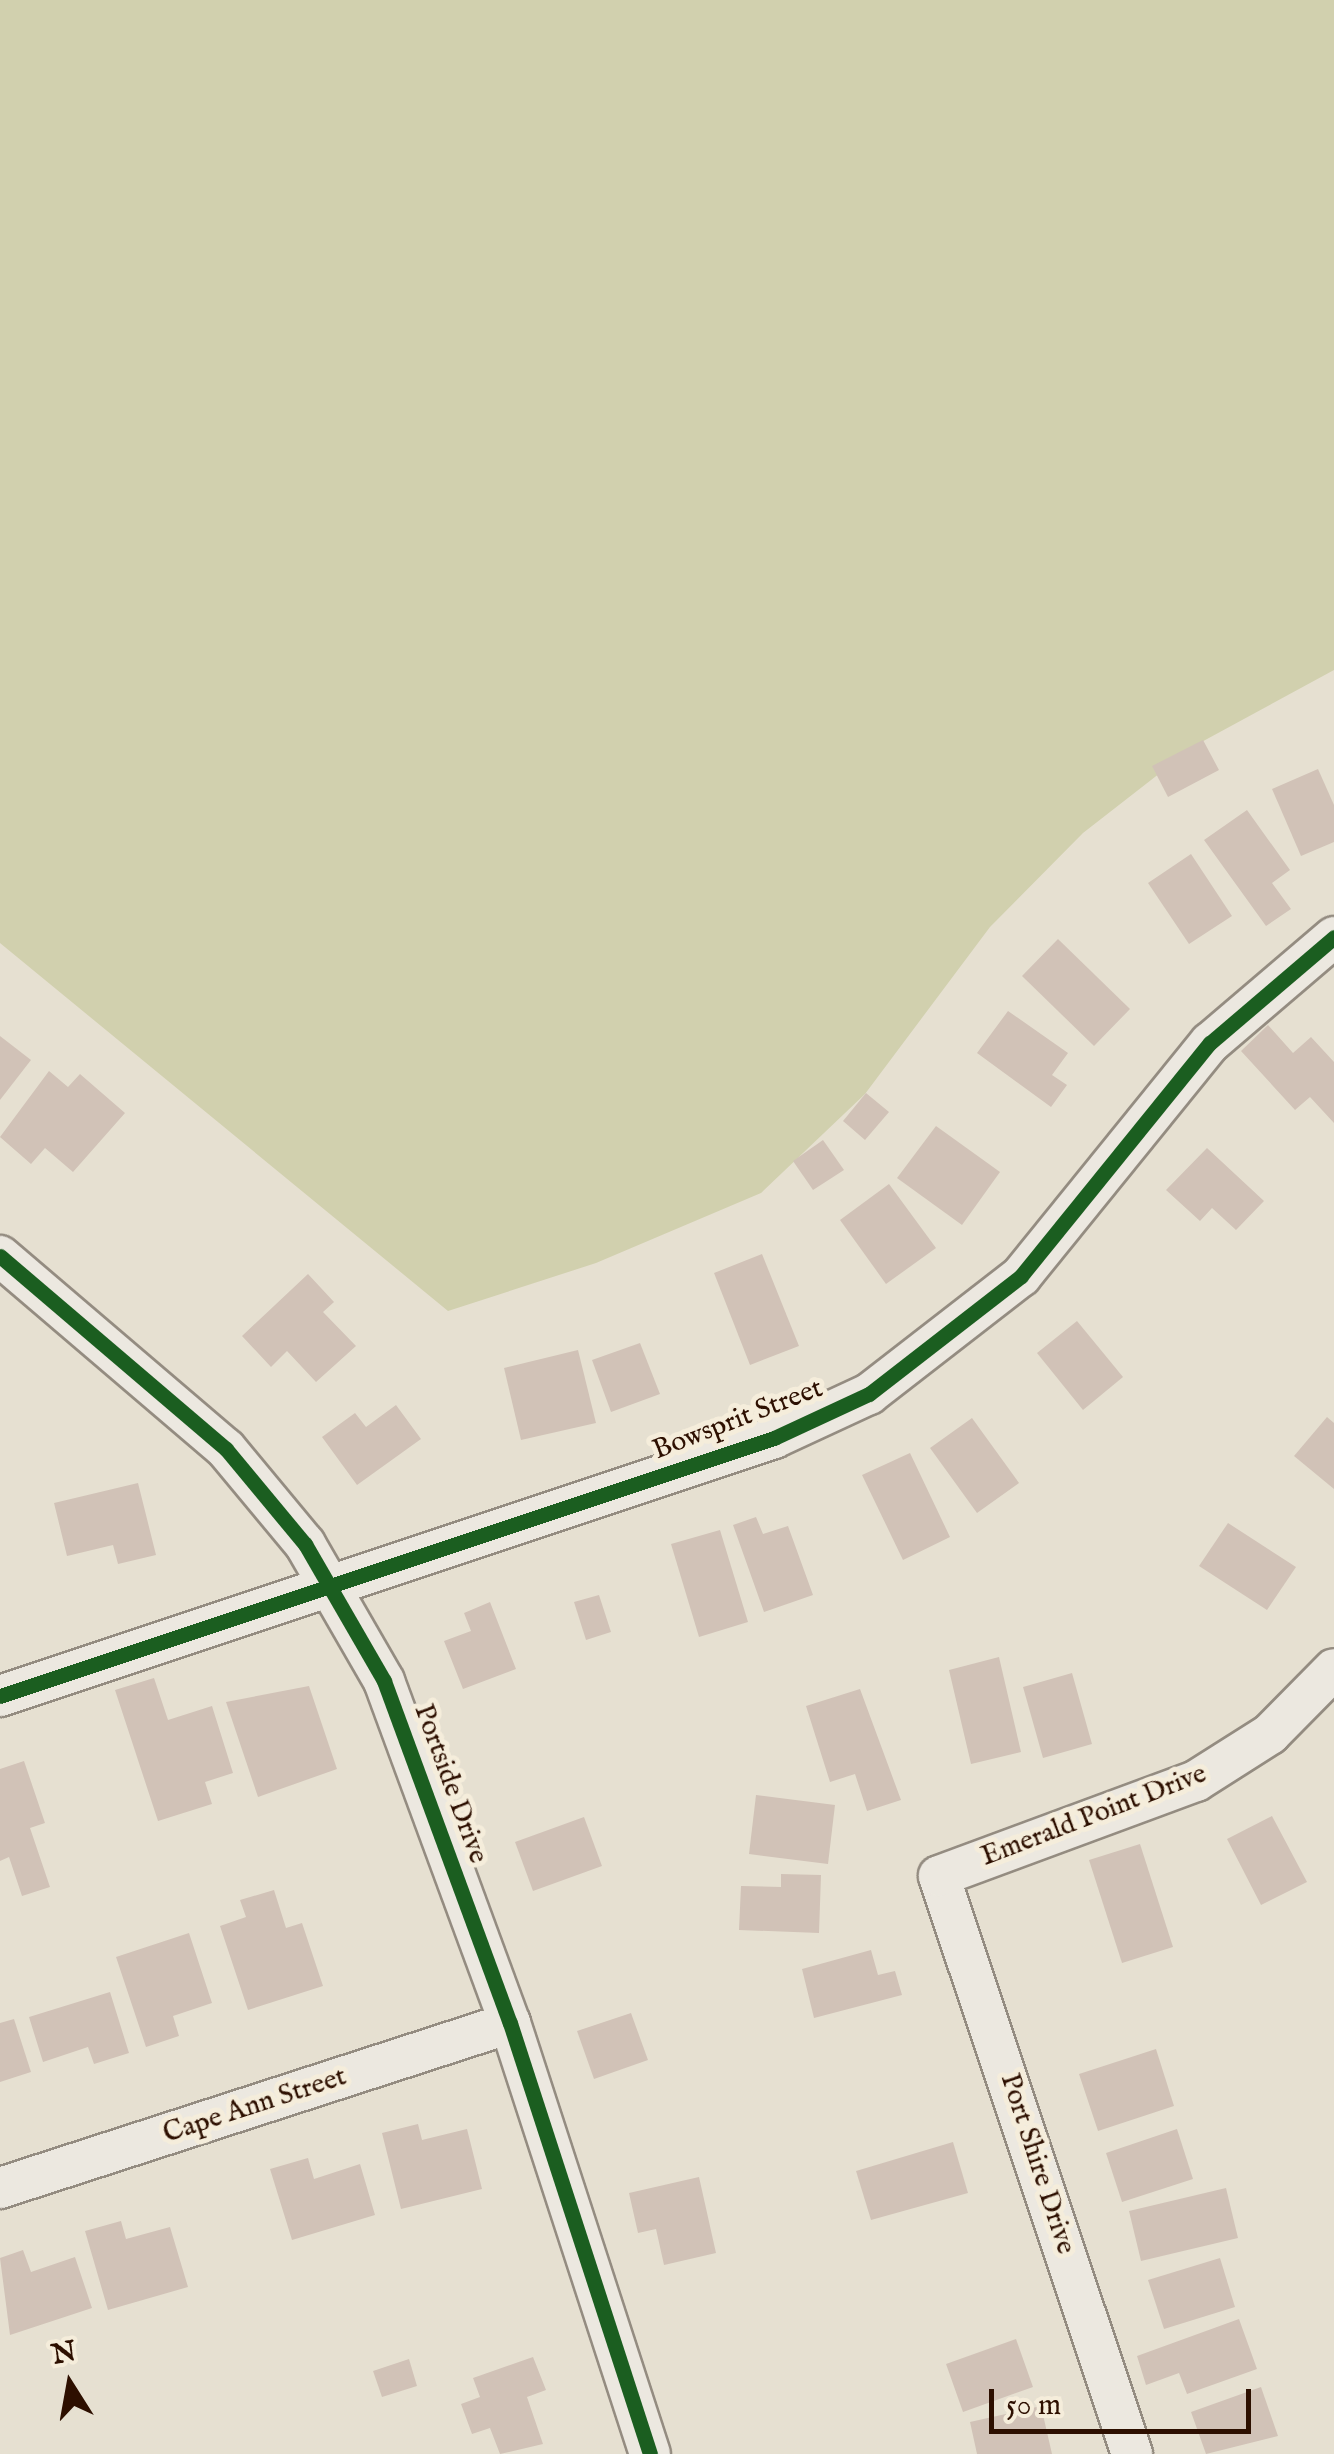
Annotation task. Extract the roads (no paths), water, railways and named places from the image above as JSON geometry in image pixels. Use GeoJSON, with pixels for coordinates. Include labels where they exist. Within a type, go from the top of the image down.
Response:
{"type":"FeatureCollection","features":[{"type":"Feature","properties":{"kind":"street","name":"Bowsprit Street"},"geometry":{"type":"LineString","coordinates":[[0,1696],[774,1438],[915,1366],[1066,1227],[1210,1043],[1334,938]]}},
{"type":"Feature","properties":{"kind":"street","name":"Portside Drive"},"geometry":{"type":"LineString","coordinates":[[0,1256],[174,1397],[294,1530],[330,1586],[402,1719],[510,2023],[650,2454]]}},
{"type":"Feature","properties":{"kind":"street","name":"Emerald Point Drive"},"geometry":{"type":"LineString","coordinates":[[939,1876],[1196,1781],[1270,1734],[1334,1669]]}},
{"type":"Feature","properties":{"kind":"street","name":"Port Shire Drive"},"geometry":{"type":"LineString","coordinates":[[939,1876],[1132,2454]]}},
{"type":"Feature","properties":{"kind":"street","name":"Cape Ann Street"},"geometry":{"type":"LineString","coordinates":[[0,2188],[510,2023]]}}]}
